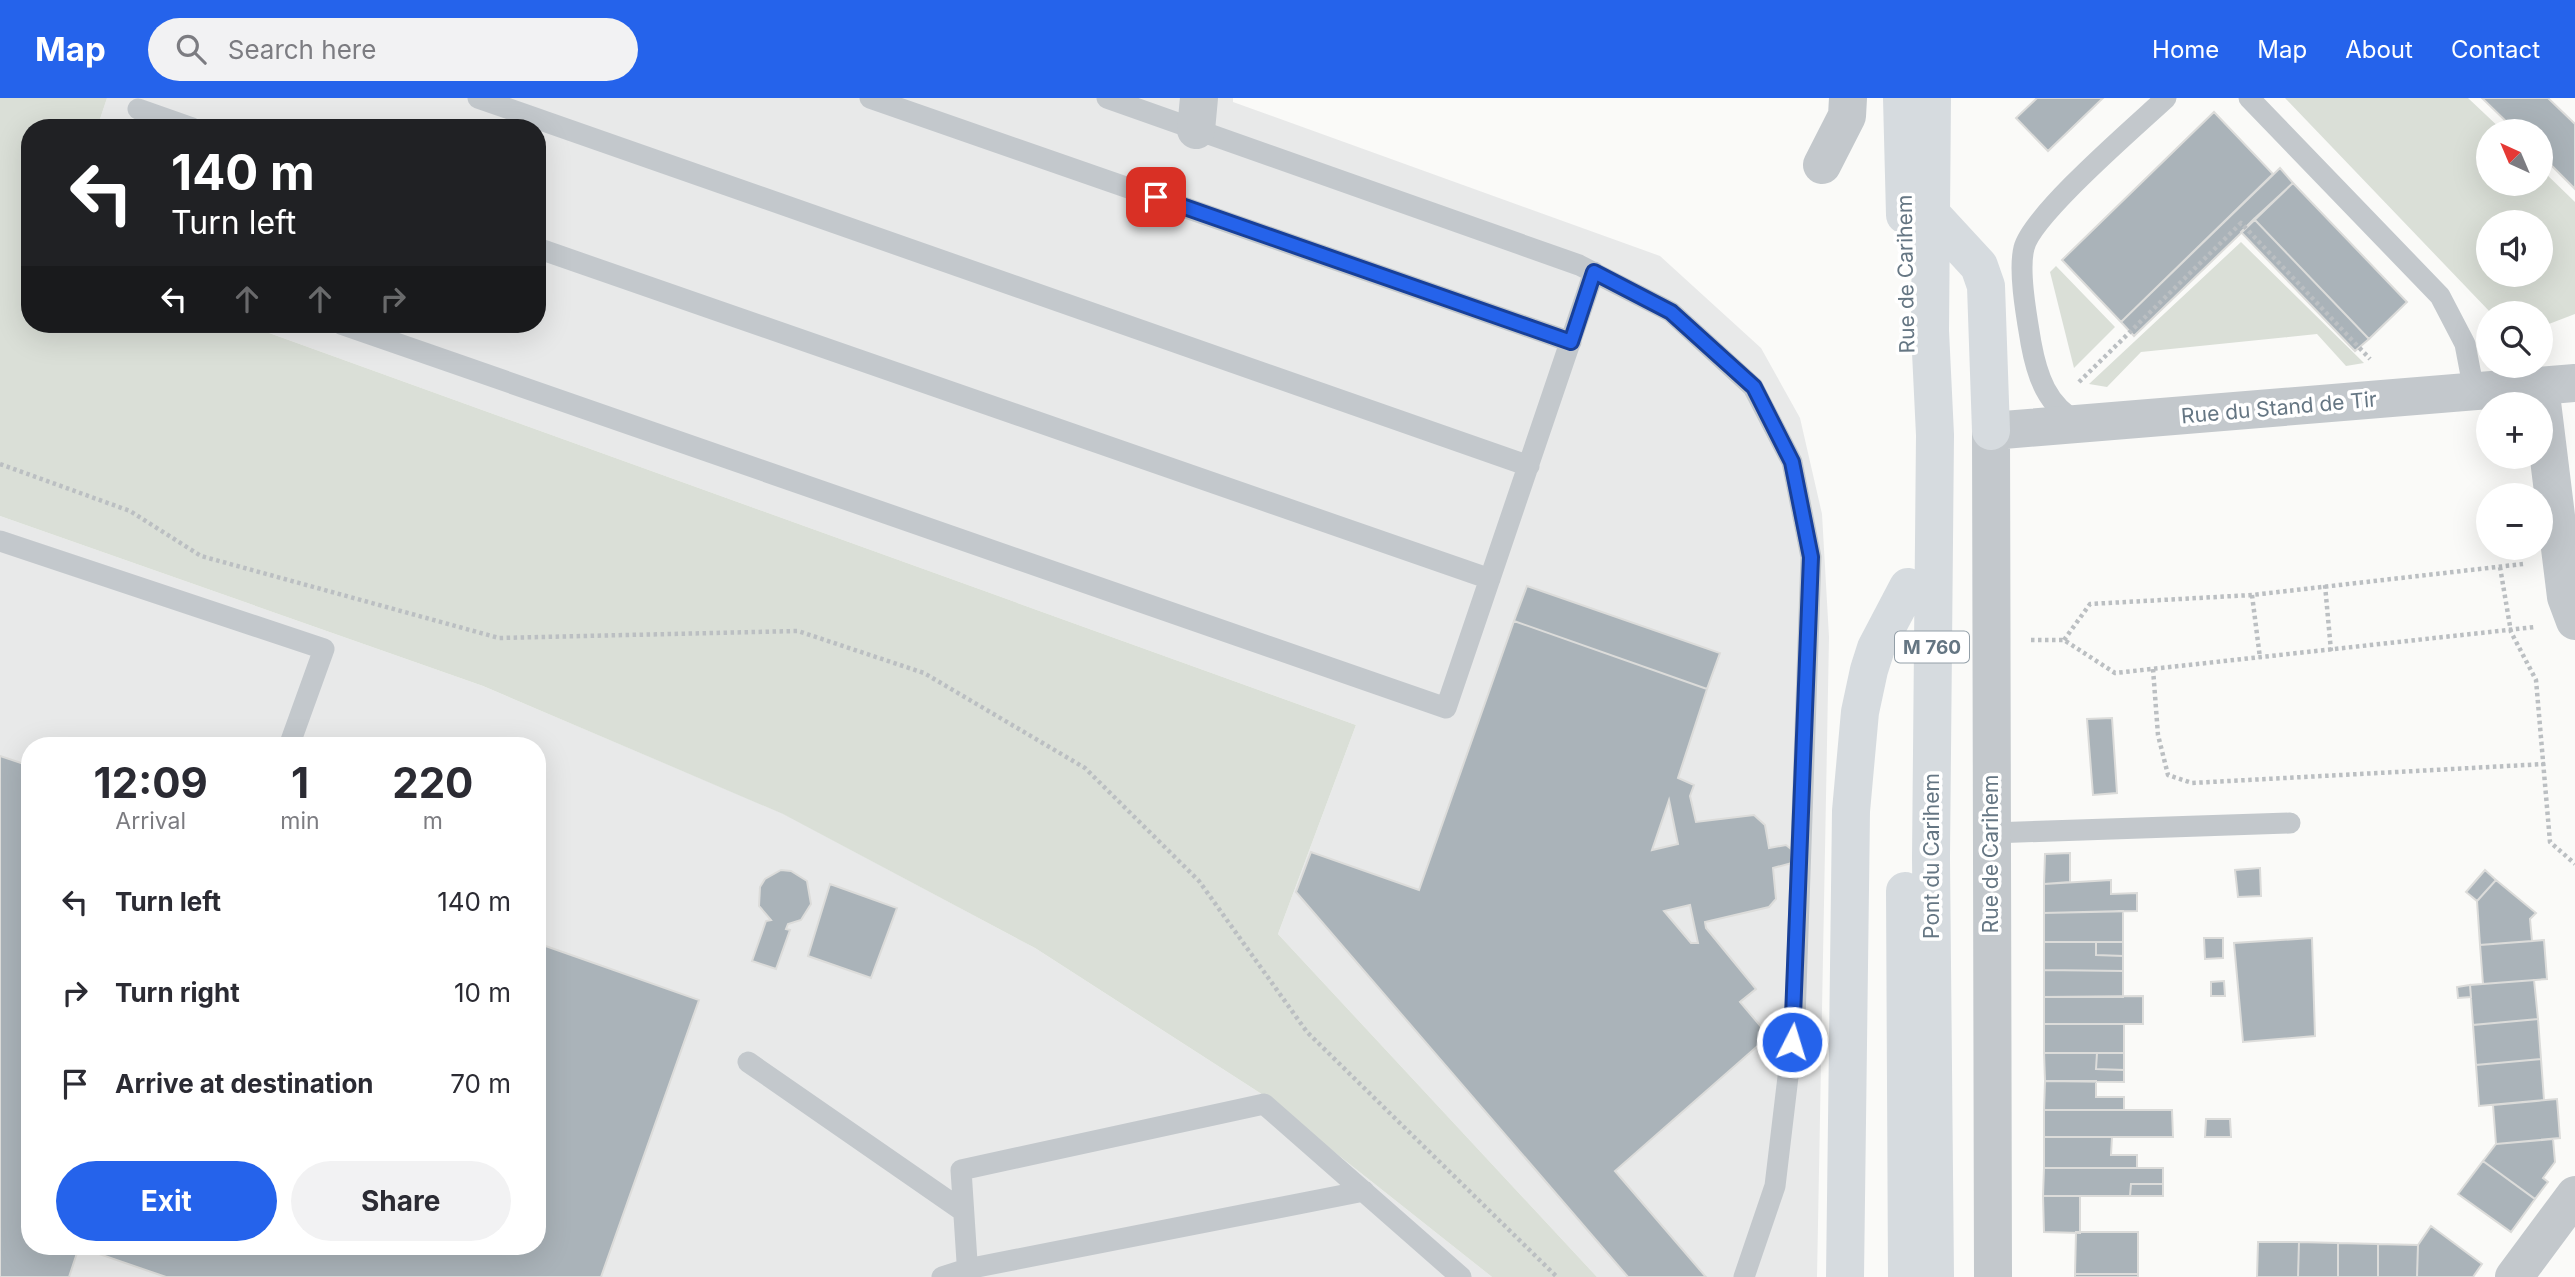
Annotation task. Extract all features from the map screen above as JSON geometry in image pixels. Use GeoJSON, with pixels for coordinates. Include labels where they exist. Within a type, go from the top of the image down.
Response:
{"type":"FeatureCollection","features":[{"type":"Feature","properties":{"kind":"main road","name":"Rue de Carihem"},"geometry":{"type":"LineString","coordinates":[[1902,98],[1921,442]]}},
{"type":"Feature","properties":{"kind":"main road","name":"Rue de Carihem"},"geometry":{"type":"LineString","coordinates":[[1921,442],[1931,214],[1932,98]]}},
{"type":"Feature","properties":{"kind":"main road"},"geometry":{"type":"LineString","coordinates":[[1931,214],[1979,266],[1986,286],[1991,431]]}},
{"type":"Feature","properties":{"kind":"main road","name":"Pont du Carihem"},"geometry":{"type":"LineString","coordinates":[[1921,442],[1909,587],[1935,1277]]}},
{"type":"Feature","properties":{"kind":"main road","name":"Pont du Carihem"},"geometry":{"type":"LineString","coordinates":[[1907,1277],[1918,859],[1921,442]]}},
{"type":"Feature","properties":{"kind":"main road"},"geometry":{"type":"LineString","coordinates":[[1845,1277],[1852,799],[1860,712],[1868,670],[1876,648],[1909,587]]}},
{"type":"Feature","properties":{"kind":"street"},"geometry":{"type":"LineString","coordinates":[[1822,165],[1847,116],[1848,98]]}},
{"type":"Feature","properties":{"kind":"street"},"geometry":{"type":"LineString","coordinates":[[2557,384],[2562,560],[2566,597],[2575,620]]}},
{"type":"Feature","properties":{"kind":"street","name":"Rue du Stand de Tir"},"geometry":{"type":"LineString","coordinates":[[1991,431],[2069,415],[2406,397],[2557,384]]}},
{"type":"Feature","properties":{"kind":"street","name":"Rue de Carihem"},"geometry":{"type":"LineString","coordinates":[[1991,431],[1993,1277]]}},
{"type":"Feature","properties":{"kind":"street"},"geometry":{"type":"LineString","coordinates":[[2514,1277],[2575,1195]]}},
{"type":"Feature","properties":{"kind":"lane"},"geometry":{"type":"LineString","coordinates":[[478,98],[538,119]]}},
{"type":"Feature","properties":{"kind":"lane"},"geometry":{"type":"LineString","coordinates":[[870,98],[1571,342]]}},
{"type":"Feature","properties":{"kind":"lane"},"geometry":{"type":"LineString","coordinates":[[1107,98],[1197,114],[1594,272],[1671,312],[1754,387],[1792,462],[1811,557],[1795,1018],[1775,1186],[1744,1277]]}},
{"type":"Feature","properties":{"kind":"lane"},"geometry":{"type":"LineString","coordinates":[[2069,415],[2043,387],[2036,370],[2023,268],[2024,247],[2046,212],[2166,98]]}},
{"type":"Feature","properties":{"kind":"lane"},"geometry":{"type":"LineString","coordinates":[[2249,98],[2440,296],[2465,344],[2474,391]]}},
{"type":"Feature","properties":{"kind":"lane"},"geometry":{"type":"LineString","coordinates":[[137,112],[161,119]]}},
{"type":"Feature","properties":{"kind":"lane"},"geometry":{"type":"LineString","coordinates":[[546,122],[1529,466]]}},
{"type":"Feature","properties":{"kind":"lane"},"geometry":{"type":"LineString","coordinates":[[546,251],[1490,579]]}},
{"type":"Feature","properties":{"kind":"lane"},"geometry":{"type":"LineString","coordinates":[[367,333],[1446,708],[1594,272]]}},
{"type":"Feature","properties":{"kind":"lane"},"geometry":{"type":"LineString","coordinates":[[0,541],[324,649],[292,737]]}},
{"type":"Feature","properties":{"kind":"lane"},"geometry":{"type":"LineString","coordinates":[[1990,833],[2290,823]]}},
{"type":"Feature","properties":{"kind":"lane"},"geometry":{"type":"LineString","coordinates":[[748,1062],[963,1211]]}},
{"type":"Feature","properties":{"kind":"lane"},"geometry":{"type":"LineString","coordinates":[[967,1273],[961,1170],[1264,1104],[1461,1277]]}},
{"type":"Feature","properties":{"kind":"lane"},"geometry":{"type":"LineString","coordinates":[[942,1277],[1364,1191]]}},
{"type":"Feature","properties":{"kind":"path"},"geometry":{"type":"LineString","coordinates":[[2069,415],[2241,223],[2406,397]]}},
{"type":"Feature","properties":{"kind":"path"},"geometry":{"type":"LineString","coordinates":[[0,464],[130,511],[201,556],[499,638],[798,631],[924,673],[1085,768],[1199,881],[1307,1032],[1557,1277]]}},
{"type":"Feature","properties":{"kind":"path"},"geometry":{"type":"LineString","coordinates":[[2064,640],[2090,604],[2252,595],[2562,560]]}},
{"type":"Feature","properties":{"kind":"path"},"geometry":{"type":"LineString","coordinates":[[2500,566],[2511,632],[2536,680],[2550,842],[2575,864]]}},
{"type":"Feature","properties":{"kind":"path"},"geometry":{"type":"LineString","coordinates":[[2325,585],[2331,651]]}},
{"type":"Feature","properties":{"kind":"path"},"geometry":{"type":"LineString","coordinates":[[2252,595],[2260,658]]}},
{"type":"Feature","properties":{"kind":"path"},"geometry":{"type":"LineString","coordinates":[[1992,639],[2064,640],[2115,673],[2511,632],[2575,620]]}},
{"type":"Feature","properties":{"kind":"path"},"geometry":{"type":"LineString","coordinates":[[2153,669],[2158,735],[2168,775],[2192,783],[2545,764]]}},
{"type":"Feature","properties":{"kind":"shaded area"},"geometry":{"type":"Polygon","coordinates":[[[0,98],[107,98],[100,119],[21,119],[21,333],[269,333],[1356,725],[1278,934],[1597,1277],[1492,1277],[1260,1093],[1035,948],[783,814],[483,686],[0,516],[0,98]]]}},
{"type":"Feature","properties":{"kind":"shaded area"},"geometry":{"type":"Polygon","coordinates":[[[107,98],[1233,98],[1233,102],[1660,256],[1761,348],[1800,418],[1822,514],[1829,637],[1817,1277],[1597,1277],[1278,934],[1356,725],[269,333],[546,333],[546,119],[100,119],[107,98]]]}},
{"type":"Feature","properties":{"kind":"shaded area"},"geometry":{"type":"Polygon","coordinates":[[[2285,98],[2468,98],[2490,119],[2476,119],[2476,196],[2553,196],[2553,181],[2575,202],[2575,314],[2553,322],[2553,301],[2480,301],[2285,98]]]}},
{"type":"Feature","properties":{"kind":"shaded area"},"geometry":{"type":"Polygon","coordinates":[[[2241,242],[2364,363],[2346,366],[2317,334],[2141,352],[2107,387],[2089,384],[2241,242]]]}},
{"type":"Feature","properties":{"kind":"shaded area"},"geometry":{"type":"Polygon","coordinates":[[[2056,266],[2115,327],[2074,368],[2050,272],[2056,266]]]}},
{"type":"Feature","properties":{"kind":"shaded area"},"geometry":{"type":"Polygon","coordinates":[[[0,516],[483,686],[784,814],[1035,948],[1260,1093],[1492,1277],[0,1277],[0,516]]]}},
{"type":"Feature","properties":{"kind":"building"},"geometry":{"type":"Polygon","coordinates":[[[2037,98],[2103,98],[2048,151],[2016,118],[2037,98]]]}},
{"type":"Feature","properties":{"kind":"building"},"geometry":{"type":"Polygon","coordinates":[[[2482,98],[2548,98],[2575,124],[2575,189],[2553,167],[2553,119],[2504,119],[2482,98]]]}},
{"type":"Feature","properties":{"kind":"building"},"geometry":{"type":"Polygon","coordinates":[[[2214,112],[2273,174],[2121,322],[2062,260],[2214,112]]]}},
{"type":"Feature","properties":{"kind":"building"},"geometry":{"type":"Polygon","coordinates":[[[2280,168],[2293,183],[2134,336],[2121,322],[2280,168]]]}},
{"type":"Feature","properties":{"kind":"building"},"geometry":{"type":"Polygon","coordinates":[[[2293,183],[2407,302],[2369,339],[2254,219],[2293,183]]]}},
{"type":"Feature","properties":{"kind":"building"},"geometry":{"type":"Polygon","coordinates":[[[2254,219],[2369,339],[2355,351],[2241,232],[2254,219]]]}},
{"type":"Feature","properties":{"kind":"building"},"geometry":{"type":"Polygon","coordinates":[[[1527,586],[1720,653],[1707,689],[1514,621],[1527,586]]]}},
{"type":"Feature","properties":{"kind":"building"},"geometry":{"type":"Polygon","coordinates":[[[1514,621],[1707,689],[1678,778],[1694,785],[1690,796],[1696,822],[1754,815],[1765,825],[1769,848],[1786,845],[1791,849],[1792,863],[1773,868],[1776,899],[1769,907],[1705,922],[1706,928],[1756,989],[1740,1002],[1769,1036],[1615,1171],[1706,1277],[1628,1277],[1296,892],[1311,852],[1419,890],[1514,621]],[[1669,800],[1652,850],[1678,844],[1669,800]],[[1690,905],[1664,911],[1691,943],[1698,943],[1690,905]]]}},
{"type":"Feature","properties":{"kind":"building"},"geometry":{"type":"Polygon","coordinates":[[[2112,718],[2117,793],[2093,795],[2087,719],[2112,718]]]}},
{"type":"Feature","properties":{"kind":"building"},"geometry":{"type":"Polygon","coordinates":[[[0,756],[21,763],[21,1255],[76,1255],[69,1277],[0,1277],[0,756]]]}},
{"type":"Feature","properties":{"kind":"building"},"geometry":{"type":"Polygon","coordinates":[[[2070,853],[2070,882],[2044,884],[2045,854],[2070,853]]]}},
{"type":"Feature","properties":{"kind":"building"},"geometry":{"type":"Polygon","coordinates":[[[2260,868],[2261,896],[2238,897],[2235,870],[2260,868]]]}},
{"type":"Feature","properties":{"kind":"building"},"geometry":{"type":"Polygon","coordinates":[[[781,870],[791,871],[807,881],[811,904],[801,920],[788,924],[786,929],[790,930],[776,969],[752,961],[766,921],[771,920],[759,906],[760,887],[765,879],[781,870]]]}},
{"type":"Feature","properties":{"kind":"building"},"geometry":{"type":"Polygon","coordinates":[[[2485,870],[2496,880],[2477,901],[2466,892],[2485,870]]]}},
{"type":"Feature","properties":{"kind":"building"},"geometry":{"type":"Polygon","coordinates":[[[2111,880],[2111,894],[2137,893],[2137,911],[2044,913],[2044,884],[2111,880]]]}},
{"type":"Feature","properties":{"kind":"building"},"geometry":{"type":"Polygon","coordinates":[[[2496,880],[2536,913],[2530,919],[2532,941],[2480,945],[2477,901],[2496,880]]]}},
{"type":"Feature","properties":{"kind":"building"},"geometry":{"type":"Polygon","coordinates":[[[830,884],[897,908],[871,978],[808,956],[830,884]]]}},
{"type":"Feature","properties":{"kind":"building"},"geometry":{"type":"Polygon","coordinates":[[[2123,911],[2123,942],[2044,942],[2044,913],[2123,911]]]}},
{"type":"Feature","properties":{"kind":"building"},"geometry":{"type":"Polygon","coordinates":[[[2204,938],[2223,938],[2223,958],[2205,959],[2204,938]]]}},
{"type":"Feature","properties":{"kind":"building"},"geometry":{"type":"Polygon","coordinates":[[[2312,938],[2315,1036],[2243,1042],[2234,943],[2312,938]]]}},
{"type":"Feature","properties":{"kind":"building"},"geometry":{"type":"Polygon","coordinates":[[[2544,940],[2547,979],[2483,984],[2480,945],[2544,940]]]}},
{"type":"Feature","properties":{"kind":"building"},"geometry":{"type":"Polygon","coordinates":[[[2044,942],[2096,942],[2096,955],[2123,956],[2123,971],[2044,970],[2044,942]]]}},
{"type":"Feature","properties":{"kind":"building"},"geometry":{"type":"Polygon","coordinates":[[[2096,942],[2123,942],[2123,956],[2096,955],[2096,942]]]}},
{"type":"Feature","properties":{"kind":"building"},"geometry":{"type":"Polygon","coordinates":[[[546,946],[699,1000],[601,1277],[166,1277],[102,1255],[546,1255],[546,946]]]}},
{"type":"Feature","properties":{"kind":"building"},"geometry":{"type":"Polygon","coordinates":[[[2044,970],[2123,971],[2123,997],[2044,997],[2044,970]]]}},
{"type":"Feature","properties":{"kind":"building"},"geometry":{"type":"Polygon","coordinates":[[[2534,980],[2538,1019],[2473,1025],[2470,985],[2534,980]]]}},
{"type":"Feature","properties":{"kind":"building"},"geometry":{"type":"Polygon","coordinates":[[[2224,981],[2225,996],[2211,996],[2211,982],[2224,981]]]}},
{"type":"Feature","properties":{"kind":"building"},"geometry":{"type":"Polygon","coordinates":[[[2470,985],[2471,997],[2458,998],[2457,987],[2470,985]]]}},
{"type":"Feature","properties":{"kind":"building"},"geometry":{"type":"Polygon","coordinates":[[[2143,996],[2143,1024],[2044,1024],[2044,997],[2143,996]]]}},
{"type":"Feature","properties":{"kind":"building"},"geometry":{"type":"Polygon","coordinates":[[[2538,1019],[2541,1059],[2476,1065],[2473,1025],[2538,1019]]]}},
{"type":"Feature","properties":{"kind":"building"},"geometry":{"type":"Polygon","coordinates":[[[2044,1024],[2124,1024],[2124,1053],[2044,1053],[2044,1024]]]}},
{"type":"Feature","properties":{"kind":"building"},"geometry":{"type":"Polygon","coordinates":[[[2044,1053],[2097,1053],[2096,1069],[2124,1070],[2124,1082],[2045,1081],[2044,1053]]]}},
{"type":"Feature","properties":{"kind":"building"},"geometry":{"type":"Polygon","coordinates":[[[2097,1053],[2124,1053],[2124,1070],[2096,1069],[2097,1053]]]}},
{"type":"Feature","properties":{"kind":"building"},"geometry":{"type":"Polygon","coordinates":[[[2541,1059],[2544,1100],[2479,1106],[2476,1065],[2541,1059]]]}},
{"type":"Feature","properties":{"kind":"building"},"geometry":{"type":"Polygon","coordinates":[[[2045,1081],[2096,1081],[2096,1097],[2124,1097],[2124,1110],[2044,1110],[2045,1081]]]}},
{"type":"Feature","properties":{"kind":"building"},"geometry":{"type":"Polygon","coordinates":[[[2557,1099],[2560,1138],[2496,1144],[2493,1105],[2557,1099]]]}},
{"type":"Feature","properties":{"kind":"building"},"geometry":{"type":"Polygon","coordinates":[[[2044,1110],[2172,1110],[2173,1137],[2044,1137],[2044,1110]]]}},
{"type":"Feature","properties":{"kind":"building"},"geometry":{"type":"Polygon","coordinates":[[[2206,1119],[2230,1119],[2231,1137],[2205,1137],[2206,1119]]]}},
{"type":"Feature","properties":{"kind":"building"},"geometry":{"type":"Polygon","coordinates":[[[2044,1137],[2112,1137],[2111,1155],[2137,1155],[2137,1168],[2044,1168],[2044,1137]]]}},
{"type":"Feature","properties":{"kind":"building"},"geometry":{"type":"Polygon","coordinates":[[[2553,1139],[2555,1162],[2543,1178],[2548,1182],[2535,1199],[2483,1161],[2496,1144],[2553,1139]]]}},
{"type":"Feature","properties":{"kind":"building"},"geometry":{"type":"Polygon","coordinates":[[[2483,1161],[2535,1199],[2511,1232],[2458,1194],[2483,1161]]]}},
{"type":"Feature","properties":{"kind":"building"},"geometry":{"type":"Polygon","coordinates":[[[2044,1168],[2163,1168],[2163,1184],[2131,1184],[2130,1196],[2043,1196],[2044,1168]]]}},
{"type":"Feature","properties":{"kind":"building"},"geometry":{"type":"Polygon","coordinates":[[[2131,1184],[2163,1184],[2163,1196],[2130,1196],[2131,1184]]]}},
{"type":"Feature","properties":{"kind":"building"},"geometry":{"type":"Polygon","coordinates":[[[2043,1196],[2080,1196],[2080,1233],[2044,1232],[2043,1196]]]}},
{"type":"Feature","properties":{"kind":"building"},"geometry":{"type":"Polygon","coordinates":[[[2431,1226],[2482,1264],[2473,1277],[2417,1277],[2418,1245],[2431,1226]]]}},
{"type":"Feature","properties":{"kind":"building"},"geometry":{"type":"Polygon","coordinates":[[[2076,1232],[2138,1232],[2138,1274],[2075,1274],[2076,1232]]]}},
{"type":"Feature","properties":{"kind":"building"},"geometry":{"type":"Polygon","coordinates":[[[2258,1242],[2299,1242],[2298,1277],[2257,1277],[2258,1242]]]}},
{"type":"Feature","properties":{"kind":"building"},"geometry":{"type":"Polygon","coordinates":[[[2299,1242],[2338,1243],[2338,1277],[2298,1277],[2299,1242]]]}},
{"type":"Feature","properties":{"kind":"building"},"geometry":{"type":"Polygon","coordinates":[[[2338,1243],[2378,1244],[2378,1277],[2338,1277],[2338,1243]]]}},
{"type":"Feature","properties":{"kind":"building"},"geometry":{"type":"Polygon","coordinates":[[[2378,1244],[2418,1245],[2417,1277],[2378,1277],[2378,1244]]]}},
{"type":"Feature","properties":{"kind":"building"},"geometry":{"type":"Polygon","coordinates":[[[2075,1274],[2138,1274],[2138,1277],[2075,1277],[2075,1274]]]}},
{"type":"Feature","properties":{"kind":"route"},"geometry":{"type":"LineString","coordinates":[[1156,197],[1571,342],[1594,272],[1671,312],[1754,387],[1792,462],[1811,557],[1792,1042]]}}]}
